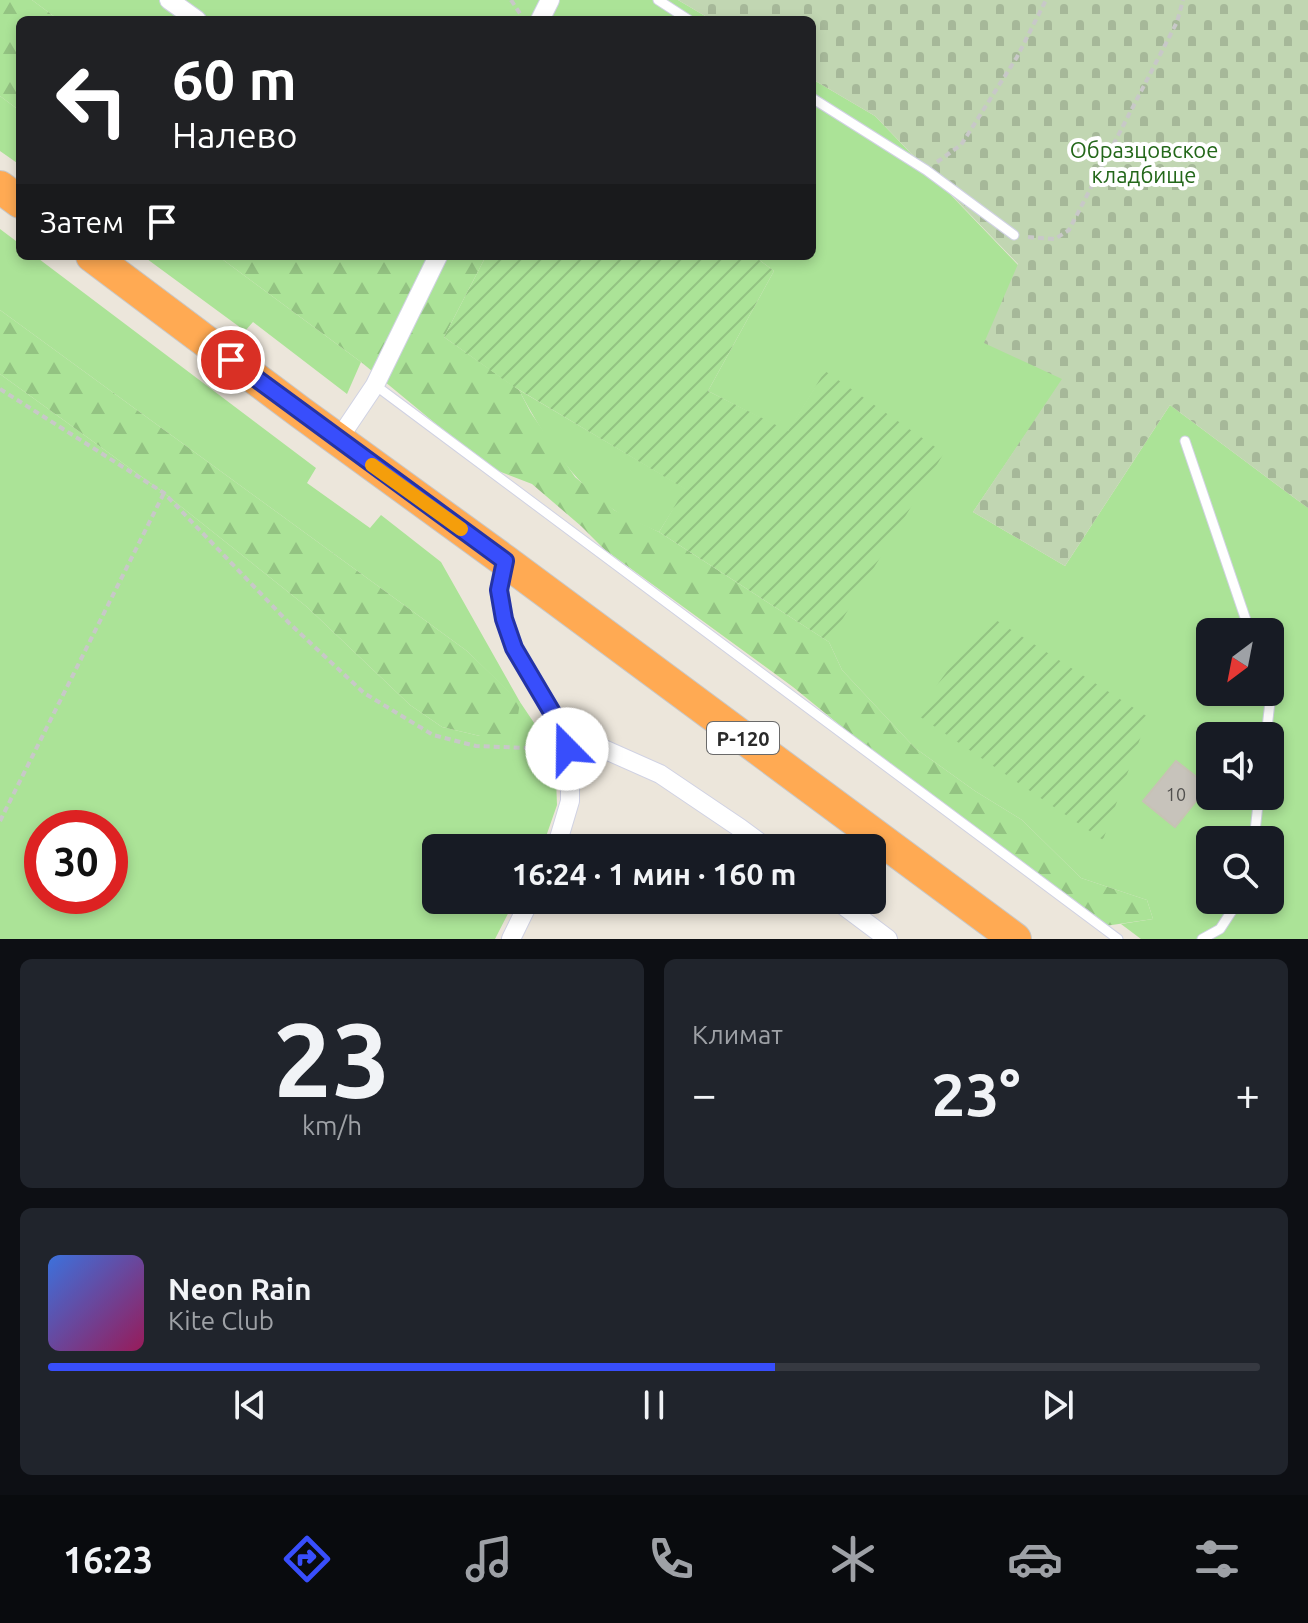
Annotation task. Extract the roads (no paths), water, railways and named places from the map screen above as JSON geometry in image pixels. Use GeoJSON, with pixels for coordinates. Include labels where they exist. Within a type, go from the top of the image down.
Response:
{"type":"FeatureCollection","features":[{"type":"Feature","properties":{"kind":"highway","name":"Р-120"},"geometry":{"type":"LineString","coordinates":[[97,260],[1015,939]]}},
{"type":"Feature","properties":{"kind":"street"},"geometry":{"type":"LineString","coordinates":[[169,0],[191,16]]}},
{"type":"Feature","properties":{"kind":"street"},"geometry":{"type":"LineString","coordinates":[[338,440],[375,385],[436,260]]}},
{"type":"Feature","properties":{"kind":"street"},"geometry":{"type":"LineString","coordinates":[[505,561],[499,590],[504,619],[514,648],[563,731],[570,767],[570,801],[560,834]]}},
{"type":"Feature","properties":{"kind":"street"},"geometry":{"type":"LineString","coordinates":[[563,731],[660,774],[748,834]]}},
{"type":"Feature","properties":{"kind":"street"},"geometry":{"type":"LineString","coordinates":[[511,939],[523,914]]}},
{"type":"Feature","properties":{"kind":"street"},"geometry":{"type":"LineString","coordinates":[[855,914],[888,939]]}},
{"type":"Feature","properties":{"kind":"lane"},"geometry":{"type":"LineString","coordinates":[[658,0],[683,16]]}},
{"type":"Feature","properties":{"kind":"lane"},"geometry":{"type":"LineString","coordinates":[[816,101],[926,170],[1014,235]]}},
{"type":"Feature","properties":{"kind":"lane"},"geometry":{"type":"LineString","coordinates":[[375,385],[1118,939]]}},
{"type":"Feature","properties":{"kind":"lane"},"geometry":{"type":"LineString","coordinates":[[1185,441],[1245,618]]}},
{"type":"Feature","properties":{"kind":"lane"},"geometry":{"type":"LineString","coordinates":[[1202,939],[1220,929],[1230,914]]}},
{"type":"Feature","properties":{"kind":"park label","name":"Образцовское кладбище"},"geometry":{"type":"Point","coordinates":[1144,162]}}]}
